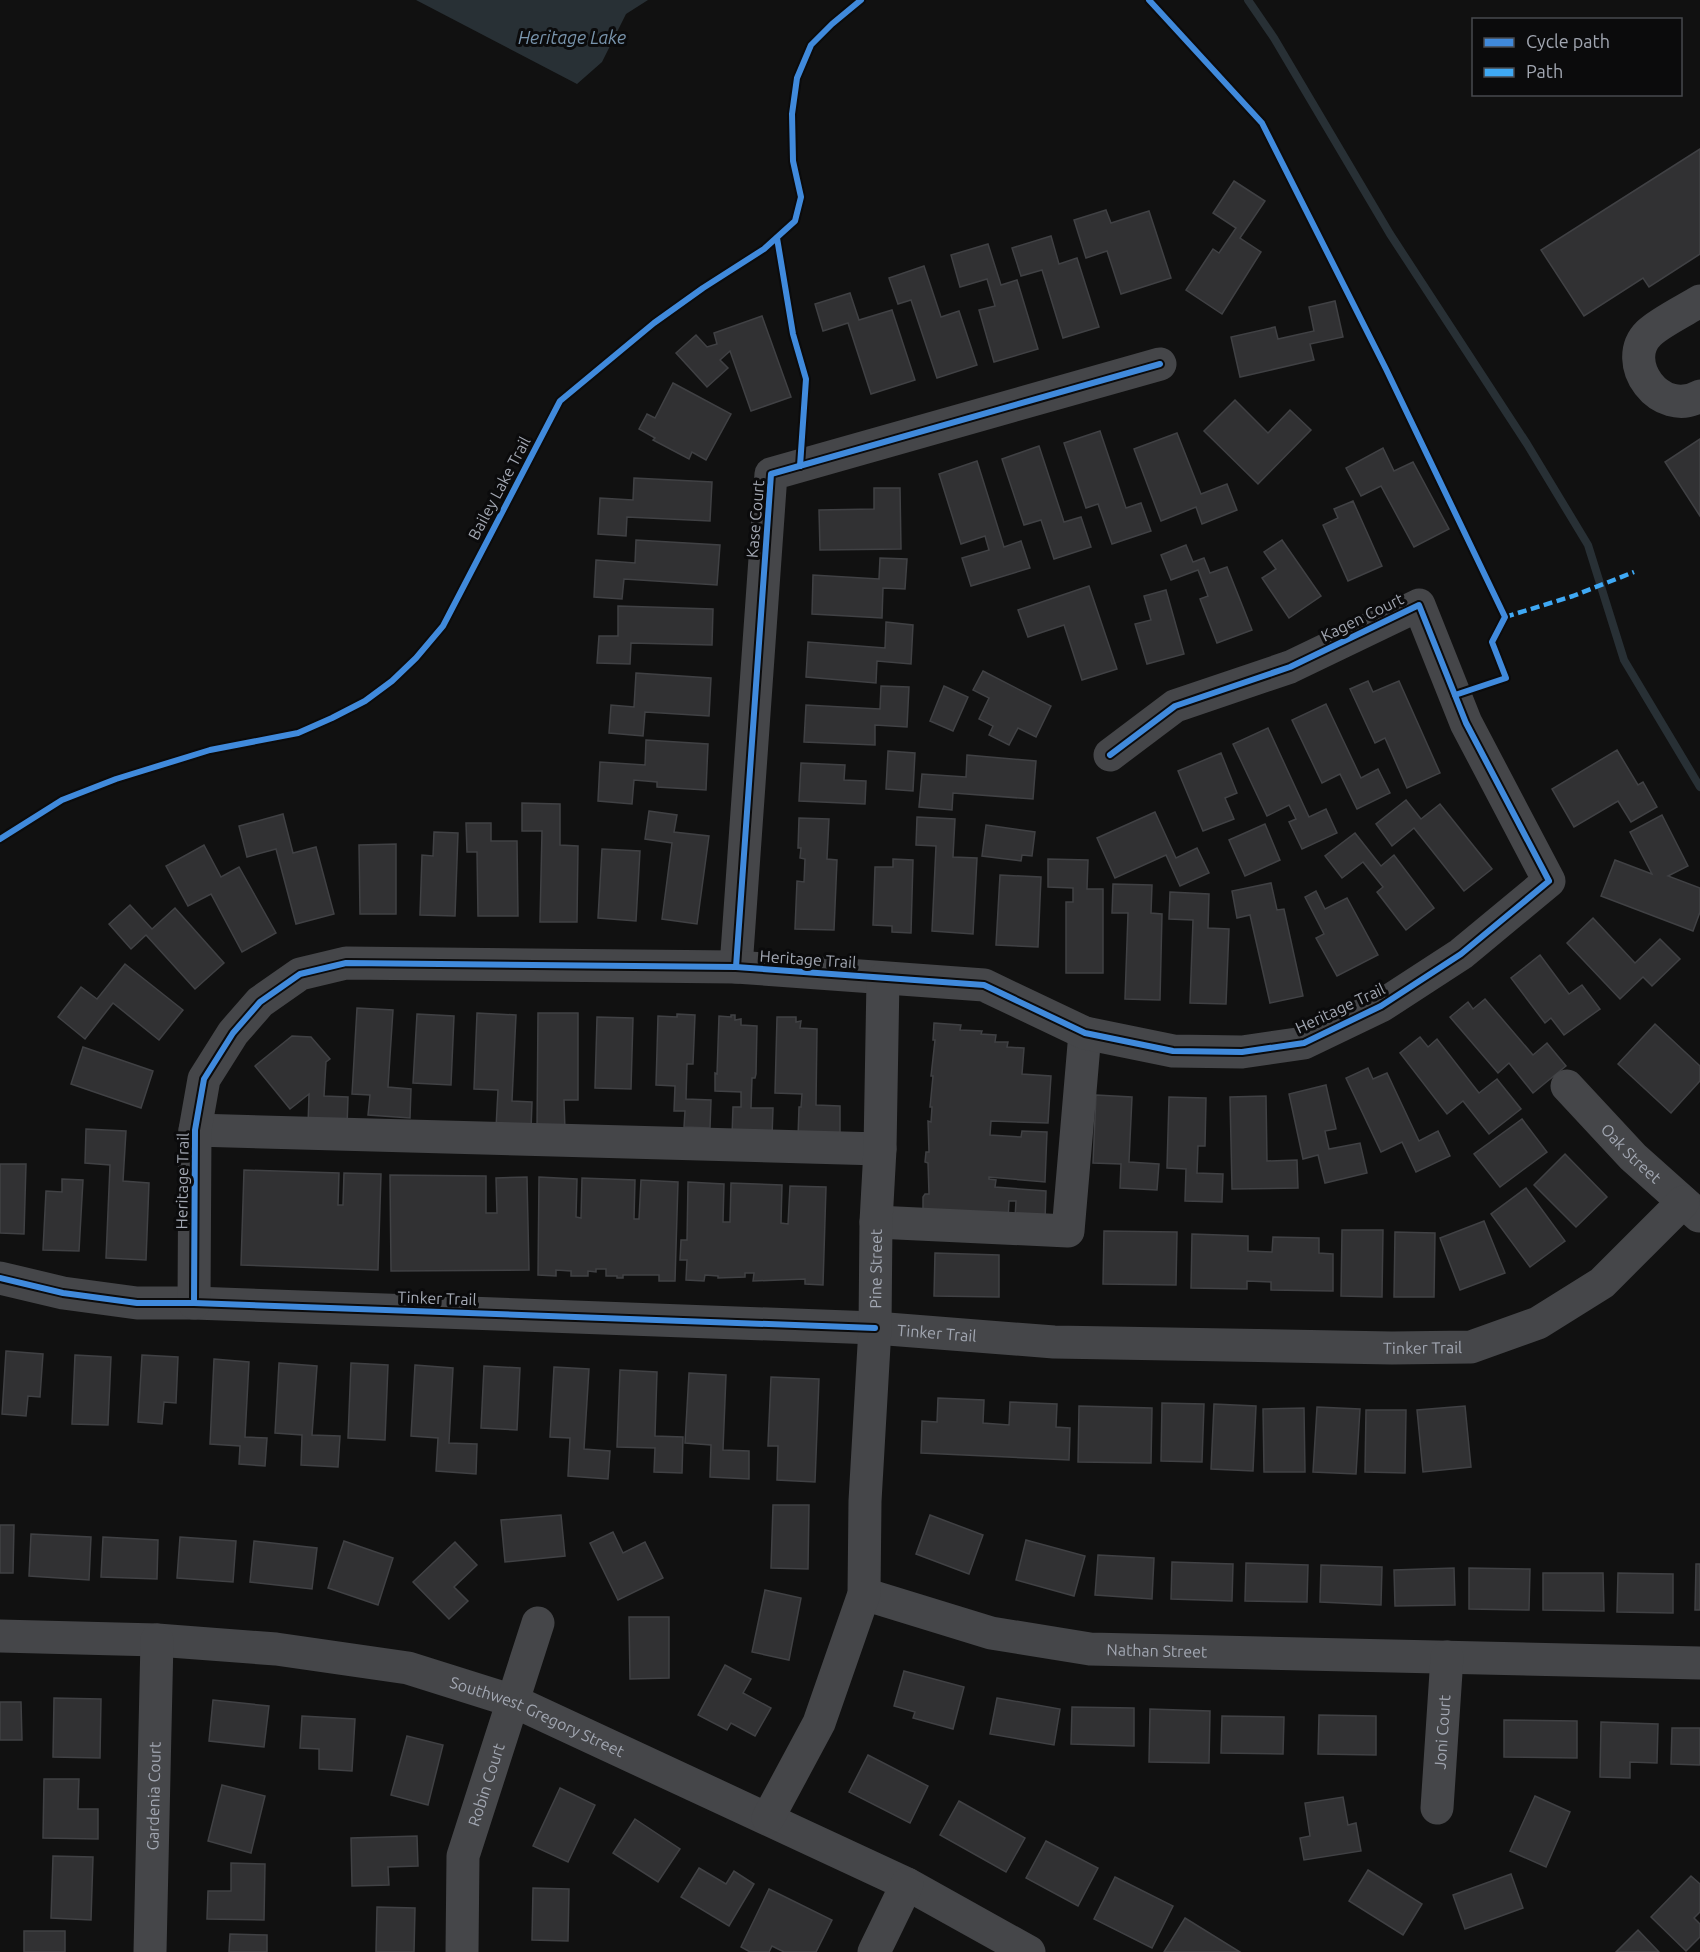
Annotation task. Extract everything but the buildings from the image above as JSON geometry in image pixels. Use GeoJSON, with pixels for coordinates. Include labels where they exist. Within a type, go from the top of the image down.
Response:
{"type":"FeatureCollection","features":[{"type":"Feature","properties":{"kind":"street"},"geometry":{"type":"LineString","coordinates":[[1700,302],[1648,333],[1639,349],[1640,371],[1655,393],[1677,402],[1691,401],[1700,396]]}},
{"type":"Feature","properties":{"kind":"street","name":"Kase Court"},"geometry":{"type":"LineString","coordinates":[[736,967],[771,474],[1160,364]]}},
{"type":"Feature","properties":{"kind":"street","name":"Kagen Court"},"geometry":{"type":"LineString","coordinates":[[1110,756],[1175,706],[1290,667],[1419,605],[1466,723],[1548,881]]}},
{"type":"Feature","properties":{"kind":"street","name":"Heritage Trail"},"geometry":{"type":"LineString","coordinates":[[194,1303],[195,1130],[204,1079],[234,1033],[260,1002],[300,974],[346,963],[736,967],[984,985],[1085,1033],[1173,1051],[1242,1052],[1304,1043],[1381,1006],[1461,954],[1548,881]]}},
{"type":"Feature","properties":{"kind":"street","name":"Pine Street"},"geometry":{"type":"LineString","coordinates":[[864,1594],[865,1501],[875,1328],[883,979]]}},
{"type":"Feature","properties":{"kind":"street"},"geometry":{"type":"LineString","coordinates":[[876,1222],[1068,1231],[1085,1033]]}},
{"type":"Feature","properties":{"kind":"street","name":"Oak Street"},"geometry":{"type":"LineString","coordinates":[[1567,1086],[1633,1157],[1691,1209]]}},
{"type":"Feature","properties":{"kind":"street"},"geometry":{"type":"LineString","coordinates":[[195,1130],[880,1149]]}},
{"type":"Feature","properties":{"kind":"street","name":"Tinker Trail"},"geometry":{"type":"LineString","coordinates":[[0,1278],[63,1293],[137,1303],[194,1303],[875,1328],[1054,1342],[1392,1348],[1471,1347],[1538,1323],[1602,1283],[1691,1209]]}},
{"type":"Feature","properties":{"kind":"street"},"geometry":{"type":"LineString","coordinates":[[768,1818],[819,1723],[864,1594]]}},
{"type":"Feature","properties":{"kind":"street","name":"Nathan Street"},"geometry":{"type":"LineString","coordinates":[[864,1594],[991,1632],[1090,1649],[1700,1663]]}},
{"type":"Feature","properties":{"kind":"street","name":"Robin Court"},"geometry":{"type":"LineString","coordinates":[[462,1952],[463,1856],[538,1623]]}},
{"type":"Feature","properties":{"kind":"street","name":"Southwest Gregory Street"},"geometry":{"type":"LineString","coordinates":[[0,1636],[157,1640],[276,1649],[408,1668],[513,1701],[907,1884],[1029,1952]]}},
{"type":"Feature","properties":{"kind":"street","name":"Gardenia Court"},"geometry":{"type":"LineString","coordinates":[[150,1952],[157,1640]]}},
{"type":"Feature","properties":{"kind":"street","name":"Joni Court"},"geometry":{"type":"LineString","coordinates":[[1437,1808],[1448,1657]]}},
{"type":"Feature","properties":{"kind":"street"},"geometry":{"type":"LineString","coordinates":[[874,1952],[907,1884]]}},
{"type":"Feature","properties":{"kind":"water","name":"Heritage Lake"},"geometry":{"type":"Polygon","coordinates":[[[416,0],[648,0],[626,14],[602,62],[577,84],[416,0]]]}},
{"type":"Feature","properties":{"kind":"waterway"},"geometry":{"type":"LineString","coordinates":[[1248,0],[1274,38],[1390,234],[1527,444],[1588,545],[1624,660],[1700,787]]}},
{"type":"Feature","properties":{"kind":"marked path"},"geometry":{"type":"LineString","coordinates":[[1505,617],[1573,596],[1634,572]]}},
{"type":"Feature","properties":{"kind":"cycle path","name":"Bailey Lake Trail"},"geometry":{"type":"LineString","coordinates":[[0,839],[62,800],[116,779],[210,750],[298,733],[365,701],[392,681],[416,658],[443,626],[560,401],[654,323],[764,249],[795,221],[801,197],[793,161],[792,114],[797,78],[811,45],[861,0]]}},
{"type":"Feature","properties":{"kind":"cycle path"},"geometry":{"type":"LineString","coordinates":[[1149,0],[1262,123],[1386,369],[1505,617],[1492,642],[1506,678],[1455,695]]}},
{"type":"Feature","properties":{"kind":"cycle path"},"geometry":{"type":"LineString","coordinates":[[777,238],[793,334],[806,379],[800,466]]}},
{"type":"Feature","properties":{"kind":"cycle path"},"geometry":{"type":"LineString","coordinates":[[736,967],[771,474],[1160,364]]}},
{"type":"Feature","properties":{"kind":"cycle path"},"geometry":{"type":"LineString","coordinates":[[194,1303],[195,1130],[204,1079],[233,1033],[260,1002],[300,974],[346,963],[736,967],[984,985],[1085,1033],[1173,1051],[1242,1052],[1304,1043],[1381,1006],[1461,954],[1549,881],[1466,723],[1419,605],[1290,667],[1175,706],[1110,755]]}},
{"type":"Feature","properties":{"kind":"cycle path"},"geometry":{"type":"LineString","coordinates":[[0,1278],[63,1293],[137,1303],[194,1303],[875,1328]]}}]}
